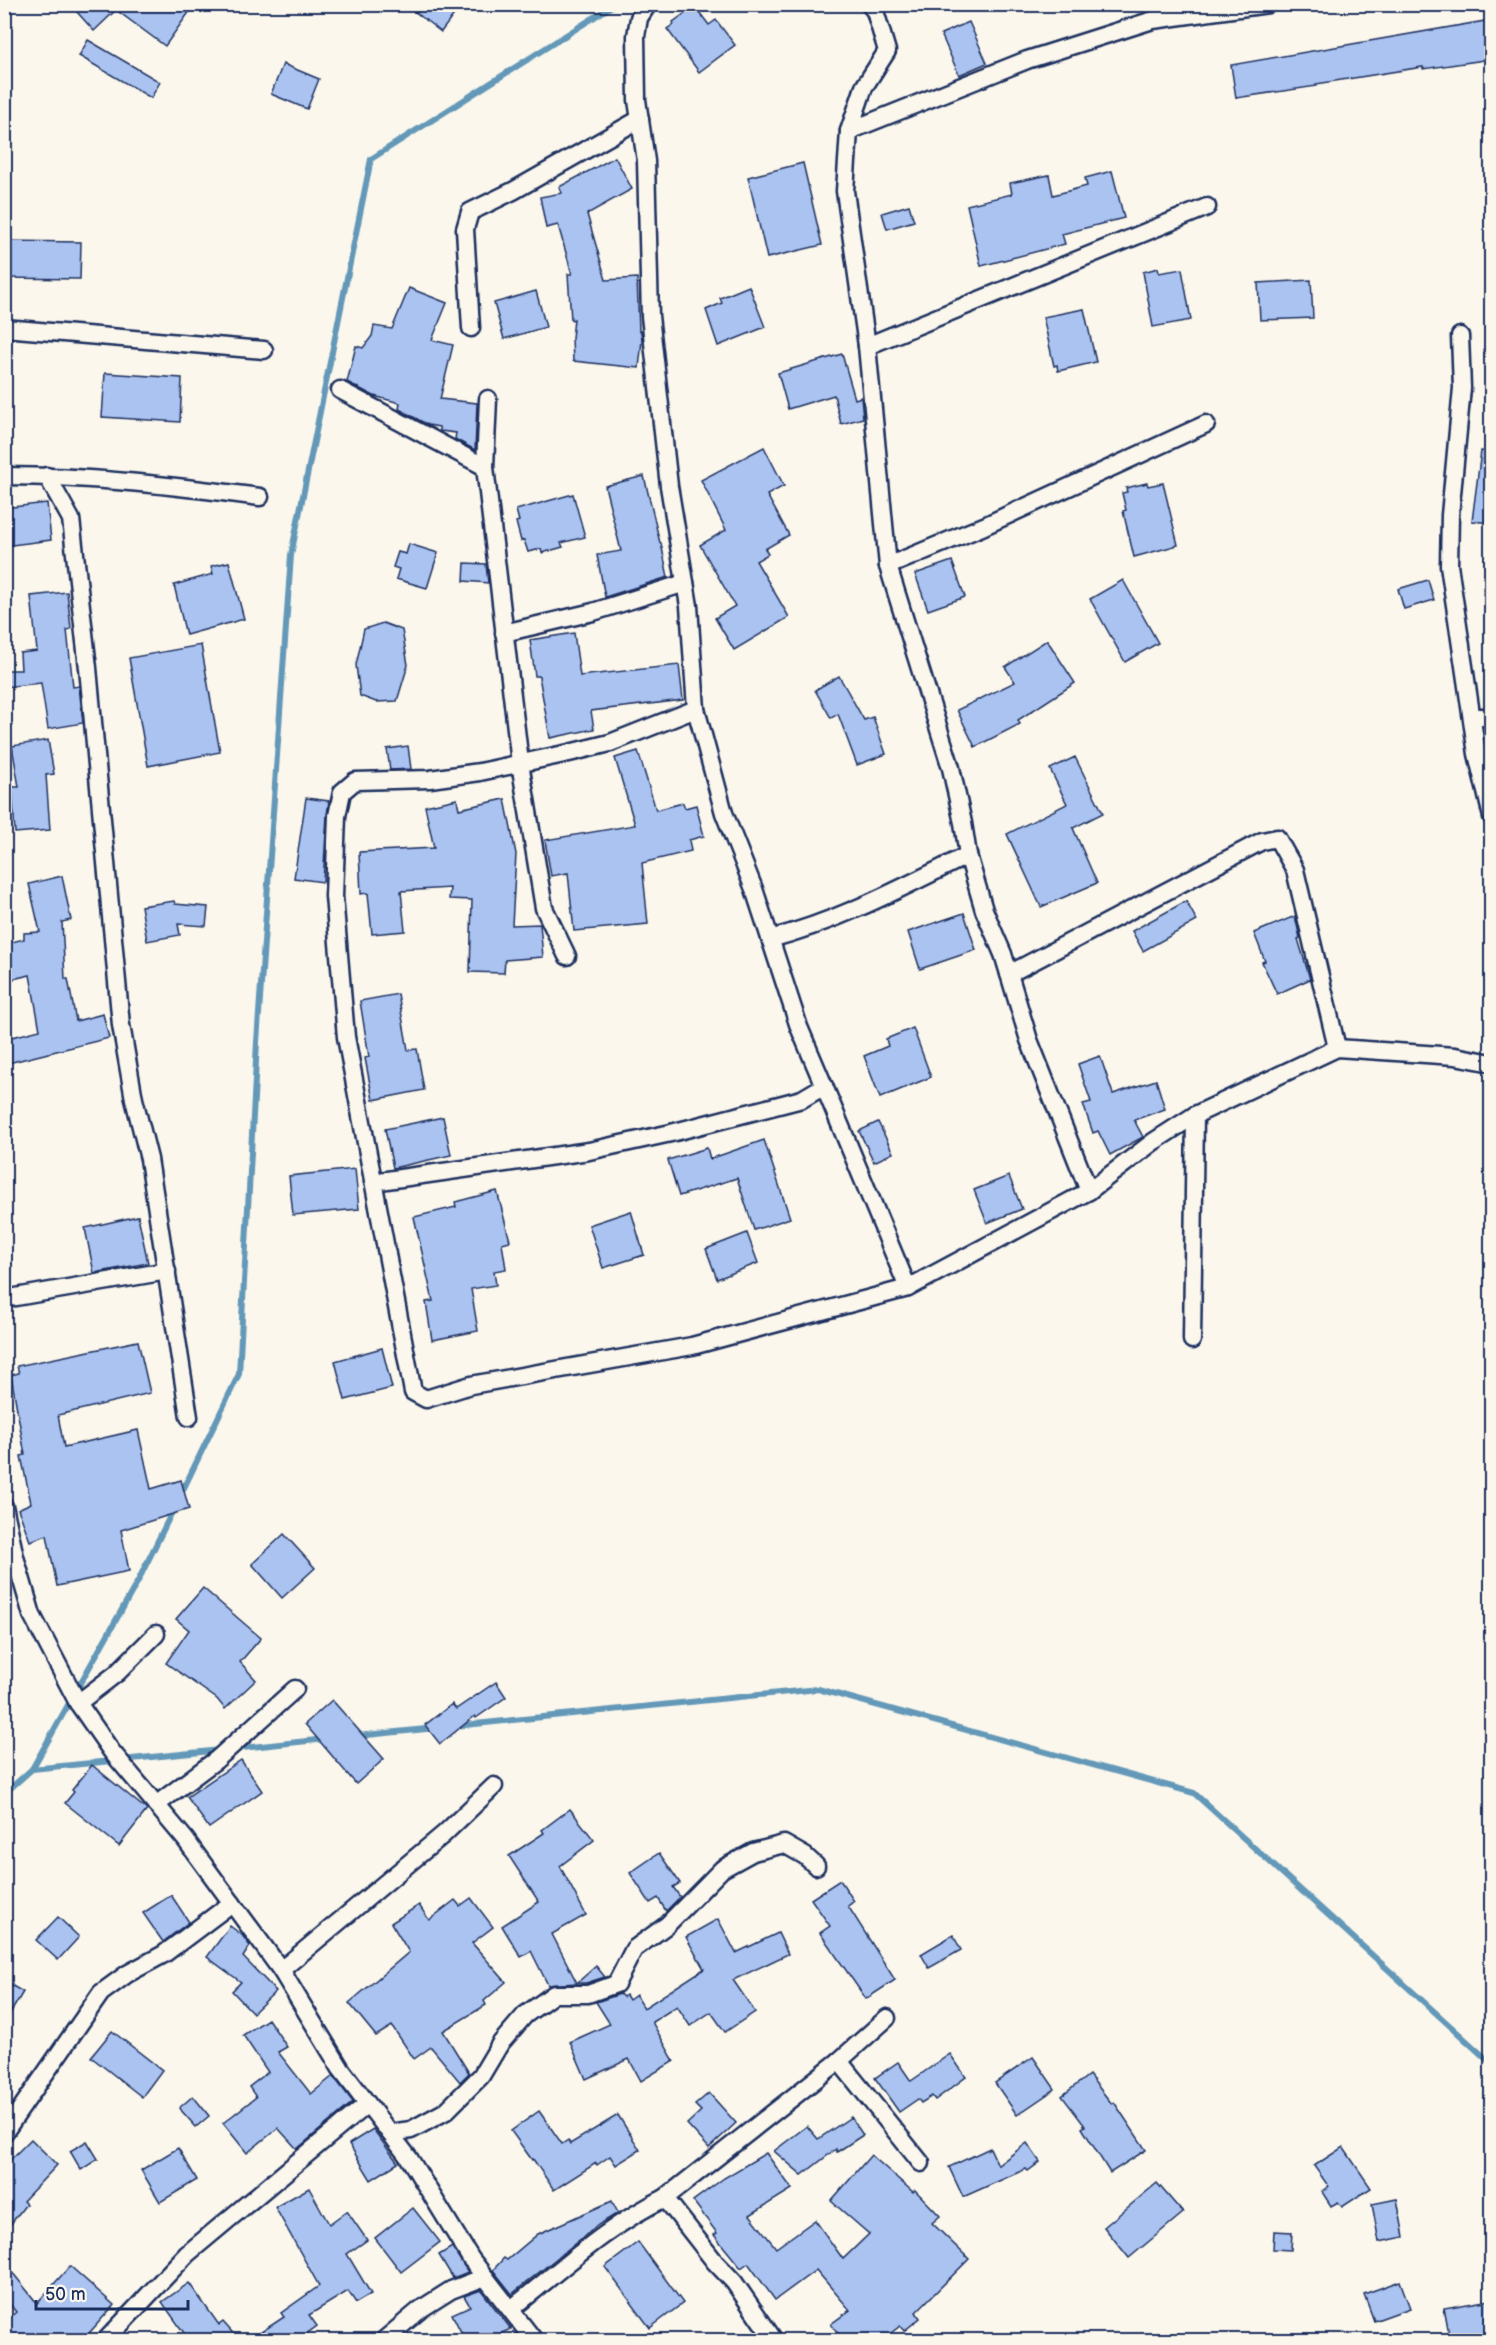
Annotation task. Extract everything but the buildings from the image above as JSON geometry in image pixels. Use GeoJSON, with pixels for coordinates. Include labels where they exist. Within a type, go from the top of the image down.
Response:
{"type":"FeatureCollection","features":[{"type":"Feature","properties":{"kind":"street"},"geometry":{"type":"LineString","coordinates":[[648,4],[639,18],[636,36],[637,100],[646,161],[648,272],[653,352],[669,486],[689,606],[696,709],[724,813],[754,889],[799,1027],[908,1288]]}},
{"type":"Feature","properties":{"kind":"street"},"geometry":{"type":"LineString","coordinates":[[869,4],[875,11],[887,51],[864,87],[849,131],[845,191],[867,346],[888,566],[951,768],[968,855],[984,910],[1009,974],[1029,1040],[1089,1191]]}},
{"type":"Feature","properties":{"kind":"street"},"geometry":{"type":"LineString","coordinates":[[849,131],[1027,60],[1153,20],[1268,4]]}},
{"type":"Feature","properties":{"kind":"street"},"geometry":{"type":"LineString","coordinates":[[471,328],[465,229],[470,212],[513,191],[640,119]]}},
{"type":"Feature","properties":{"kind":"street"},"geometry":{"type":"LineString","coordinates":[[867,346],[1207,207]]}},
{"type":"Feature","properties":{"kind":"street"},"geometry":{"type":"LineString","coordinates":[[4,328],[264,350]]}},
{"type":"Feature","properties":{"kind":"street"},"geometry":{"type":"LineString","coordinates":[[1460,336],[1461,388],[1450,514],[1449,565],[1477,754],[1491,817]]}},
{"type":"Feature","properties":{"kind":"street"},"geometry":{"type":"LineString","coordinates":[[340,390],[485,467]]}},
{"type":"Feature","properties":{"kind":"street"},"geometry":{"type":"LineString","coordinates":[[488,399],[485,467],[520,763],[544,908],[567,956]]}},
{"type":"Feature","properties":{"kind":"street"},"geometry":{"type":"LineString","coordinates":[[888,566],[984,526],[1206,424]]}},
{"type":"Feature","properties":{"kind":"street"},"geometry":{"type":"LineString","coordinates":[[4,476],[47,476],[200,489],[260,497]]}},
{"type":"Feature","properties":{"kind":"street"},"geometry":{"type":"LineString","coordinates":[[47,476],[71,519],[91,702],[121,1025],[134,1099],[149,1159],[189,1417]]}},
{"type":"Feature","properties":{"kind":"street"},"geometry":{"type":"LineString","coordinates":[[504,633],[592,612],[685,583]]}},
{"type":"Feature","properties":{"kind":"street"},"geometry":{"type":"LineString","coordinates":[[696,709],[610,743],[480,772],[430,779],[355,781],[342,792],[337,816],[334,896],[346,1037],[413,1392],[426,1399],[471,1385],[692,1346],[908,1288],[1089,1191],[1154,1142],[1195,1115],[1337,1048],[1455,1056],[1491,1063]]}},
{"type":"Feature","properties":{"kind":"street"},"geometry":{"type":"LineString","coordinates":[[1472,717],[1491,717]]}},
{"type":"Feature","properties":{"kind":"street"},"geometry":{"type":"LineString","coordinates":[[1009,974],[1262,841],[1277,838],[1295,870],[1337,1048]]}},
{"type":"Feature","properties":{"kind":"street"},"geometry":{"type":"LineString","coordinates":[[770,939],[857,910],[968,855]]}},
{"type":"Feature","properties":{"kind":"street"},"geometry":{"type":"LineString","coordinates":[[373,1182],[589,1151],[671,1133],[802,1099],[824,1086]]}},
{"type":"Feature","properties":{"kind":"street"},"geometry":{"type":"LineString","coordinates":[[1192,1340],[1195,1115]]}},
{"type":"Feature","properties":{"kind":"street"},"geometry":{"type":"LineString","coordinates":[[4,1299],[167,1271]]}},
{"type":"Feature","properties":{"kind":"street"},"geometry":{"type":"LineString","coordinates":[[4,1506],[15,1557],[32,1615],[78,1703],[112,1752],[185,1839],[281,1970],[341,2069],[409,2158],[471,2259],[534,2340]]}},
{"type":"Feature","properties":{"kind":"street"},"geometry":{"type":"LineString","coordinates":[[78,1703],[117,1672],[156,1634]]}},
{"type":"Feature","properties":{"kind":"street"},"geometry":{"type":"LineString","coordinates":[[156,1805],[216,1760],[295,1689]]}},
{"type":"Feature","properties":{"kind":"street"},"geometry":{"type":"LineString","coordinates":[[281,1970],[444,1834],[494,1786]]}},
{"type":"Feature","properties":{"kind":"street"},"geometry":{"type":"LineString","coordinates":[[390,2133],[411,2130],[446,2111],[481,2076],[500,2044],[525,2015],[554,1994],[588,1994],[616,1984],[634,1948],[667,1925],[722,1869],[753,1852],[784,1844],[805,1856],[816,1866]]}},
{"type":"Feature","properties":{"kind":"street"},"geometry":{"type":"LineString","coordinates":[[4,2133],[101,1993],[127,1974],[164,1954],[232,1903]]}},
{"type":"Feature","properties":{"kind":"street"},"geometry":{"type":"LineString","coordinates":[[511,2309],[618,2224],[634,2213],[665,2198],[839,2061],[887,2018]]}},
{"type":"Feature","properties":{"kind":"street"},"geometry":{"type":"LineString","coordinates":[[839,2061],[921,2163]]}},
{"type":"Feature","properties":{"kind":"street"},"geometry":{"type":"LineString","coordinates":[[113,2338],[186,2254],[368,2104]]}},
{"type":"Feature","properties":{"kind":"street"},"geometry":{"type":"LineString","coordinates":[[665,2198],[715,2262],[734,2282],[774,2340]]}},
{"type":"Feature","properties":{"kind":"street"},"geometry":{"type":"LineString","coordinates":[[384,2340],[422,2309],[451,2290],[485,2277]]}},
{"type":"Feature","properties":{"kind":"waterway"},"geometry":{"type":"LineString","coordinates":[[181,1494],[239,1374],[257,1042],[291,555],[371,159],[615,4]]}},
{"type":"Feature","properties":{"kind":"waterway"},"geometry":{"type":"LineString","coordinates":[[4,1794],[32,1769],[138,1581],[174,1508]]}},
{"type":"Feature","properties":{"kind":"waterway"},"geometry":{"type":"LineString","coordinates":[[455,1726],[818,1689],[1194,1793],[1492,2064]]}},
{"type":"Feature","properties":{"kind":"waterway"},"geometry":{"type":"LineString","coordinates":[[357,1736],[436,1728]]}},
{"type":"Feature","properties":{"kind":"waterway"},"geometry":{"type":"LineString","coordinates":[[234,1749],[326,1739]]}},
{"type":"Feature","properties":{"kind":"waterway"},"geometry":{"type":"LineString","coordinates":[[32,1769],[221,1750]]}}]}
